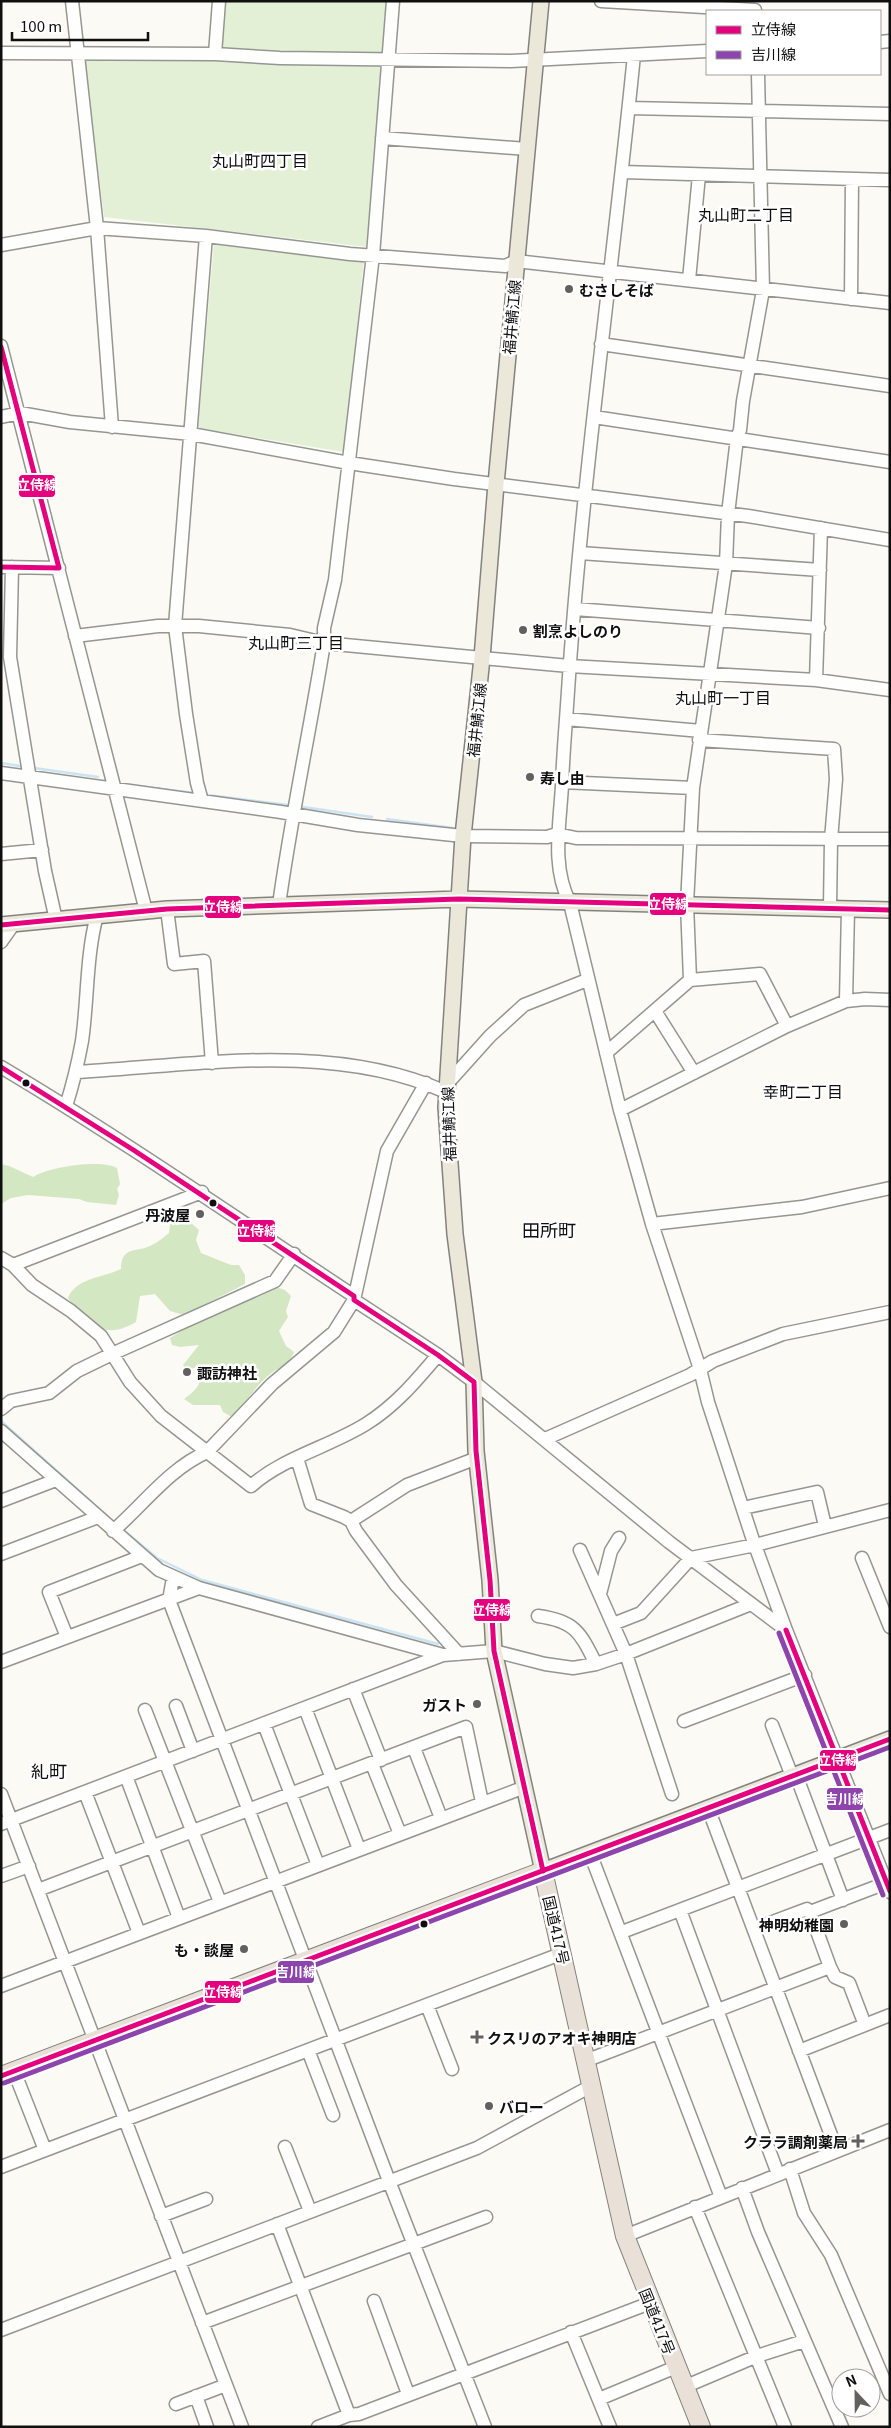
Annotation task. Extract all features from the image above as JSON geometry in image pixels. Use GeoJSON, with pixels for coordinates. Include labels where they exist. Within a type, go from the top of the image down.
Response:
{"type":"FeatureCollection","features":[{"type":"Feature","properties":{"kind":"highway","name":"国道417号"},"geometry":{"type":"LineString","coordinates":[[543,1871],[625,2236],[701,2427]]}},
{"type":"Feature","properties":{"kind":"highway"},"geometry":{"type":"LineString","coordinates":[[8,2074],[543,1871]]}},
{"type":"Feature","properties":{"kind":"main road","name":"福井鯖江線"},"geometry":{"type":"LineString","coordinates":[[541,1],[516,261],[482,658],[463,836],[446,1088],[450,1186],[474,1382],[477,1458],[490,1580],[494,1651],[543,1871]]}},
{"type":"Feature","properties":{"kind":"main road"},"geometry":{"type":"LineString","coordinates":[[7,925],[146,911],[459,899],[890,910]]}},
{"type":"Feature","properties":{"kind":"main road"},"geometry":{"type":"LineString","coordinates":[[543,1871],[890,1739]]}},
{"type":"Feature","properties":{"kind":"street"},"geometry":{"type":"LineString","coordinates":[[72,1],[97,228],[112,427]]}},
{"type":"Feature","properties":{"kind":"street"},"geometry":{"type":"LineString","coordinates":[[215,54],[219,1]]}},
{"type":"Feature","properties":{"kind":"street"},"geometry":{"type":"LineString","coordinates":[[279,905],[292,815],[300,789],[324,643],[324,628],[335,580],[373,255],[393,1]]}},
{"type":"Feature","properties":{"kind":"street"},"geometry":{"type":"LineString","coordinates":[[601,1],[755,8]]}},
{"type":"Feature","properties":{"kind":"street"},"geometry":{"type":"LineString","coordinates":[[1,53],[215,54],[280,58],[389,58],[468,61],[535,60],[706,51]]}},
{"type":"Feature","properties":{"kind":"street"},"geometry":{"type":"LineString","coordinates":[[634,55],[611,272],[601,344],[569,666],[558,834],[560,876],[570,903],[587,980],[620,1110],[652,1224],[755,1545],[786,1630],[888,1887],[810,1912]]}},
{"type":"Feature","properties":{"kind":"street"},"geometry":{"type":"LineString","coordinates":[[690,980],[687,904],[693,788],[726,564],[728,514],[737,438],[740,430],[743,401],[763,290],[758,75]]}},
{"type":"Feature","properties":{"kind":"street"},"geometry":{"type":"LineString","coordinates":[[629,108],[890,114]]}},
{"type":"Feature","properties":{"kind":"street"},"geometry":{"type":"LineString","coordinates":[[382,138],[527,149]]}},
{"type":"Feature","properties":{"kind":"street"},"geometry":{"type":"LineString","coordinates":[[622,172],[890,180]]}},
{"type":"Feature","properties":{"kind":"street"},"geometry":{"type":"LineString","coordinates":[[688,280],[699,175]]}},
{"type":"Feature","properties":{"kind":"street"},"geometry":{"type":"LineString","coordinates":[[852,179],[852,299]]}},
{"type":"Feature","properties":{"kind":"street"},"geometry":{"type":"LineString","coordinates":[[1,245],[97,228],[206,236],[373,255],[505,266],[516,261],[890,303]]}},
{"type":"Feature","properties":{"kind":"street"},"geometry":{"type":"LineString","coordinates":[[202,801],[197,784],[186,714],[175,626],[206,236]]}},
{"type":"Feature","properties":{"kind":"street"},"geometry":{"type":"LineString","coordinates":[[601,344],[890,386]]}},
{"type":"Feature","properties":{"kind":"street"},"geometry":{"type":"LineString","coordinates":[[1,346],[20,413],[146,911]]}},
{"type":"Feature","properties":{"kind":"street"},"geometry":{"type":"LineString","coordinates":[[1,417],[20,413],[112,427],[191,434],[349,463],[728,514],[890,540]]}},
{"type":"Feature","properties":{"kind":"street"},"geometry":{"type":"LineString","coordinates":[[594,417],[890,462]]}},
{"type":"Feature","properties":{"kind":"street"},"geometry":{"type":"LineString","coordinates":[[816,680],[821,528]]}},
{"type":"Feature","properties":{"kind":"street"},"geometry":{"type":"LineString","coordinates":[[580,553],[820,570]]}},
{"type":"Feature","properties":{"kind":"street"},"geometry":{"type":"LineString","coordinates":[[56,920],[28,777],[10,657],[7,567],[59,568]]}},
{"type":"Feature","properties":{"kind":"street"},"geometry":{"type":"LineString","coordinates":[[575,609],[819,628]]}},
{"type":"Feature","properties":{"kind":"street"},"geometry":{"type":"LineString","coordinates":[[75,636],[175,626],[199,626],[290,635],[324,643],[482,658],[569,666],[710,672],[816,680],[890,690]]}},
{"type":"Feature","properties":{"kind":"street"},"geometry":{"type":"LineString","coordinates":[[566,719],[834,749],[836,779],[831,840],[830,908]]}},
{"type":"Feature","properties":{"kind":"street"},"geometry":{"type":"LineString","coordinates":[[1,773],[358,825],[463,836],[547,837],[558,834],[576,838],[890,839]]}},
{"type":"Feature","properties":{"kind":"street"},"geometry":{"type":"LineString","coordinates":[[562,782],[693,788]]}},
{"type":"Feature","properties":{"kind":"street"},"geometry":{"type":"LineString","coordinates":[[1,854],[42,850]]}},
{"type":"Feature","properties":{"kind":"street"},"geometry":{"type":"LineString","coordinates":[[846,1001],[848,909]]}},
{"type":"Feature","properties":{"kind":"street"},"geometry":{"type":"LineString","coordinates":[[167,910],[174,964],[204,961],[212,1063]]}},
{"type":"Feature","properties":{"kind":"street"},"geometry":{"type":"LineString","coordinates":[[66,1106],[76,1072],[82,1040],[91,936],[97,915]]}},
{"type":"Feature","properties":{"kind":"street"},"geometry":{"type":"LineString","coordinates":[[1,942],[7,925]]}},
{"type":"Feature","properties":{"kind":"street"},"geometry":{"type":"LineString","coordinates":[[606,1053],[690,980],[760,974],[787,1026]]}},
{"type":"Feature","properties":{"kind":"street"},"geometry":{"type":"LineString","coordinates":[[76,1072],[212,1063],[318,1061],[371,1068],[446,1088],[490,1036],[524,1005],[587,980]]}},
{"type":"Feature","properties":{"kind":"street"},"geometry":{"type":"LineString","coordinates":[[620,1110],[787,1026],[846,1001],[865,999],[890,1000]]}},
{"type":"Feature","properties":{"kind":"street"},"geometry":{"type":"LineString","coordinates":[[655,1011],[694,1073]]}},
{"type":"Feature","properties":{"kind":"street"},"geometry":{"type":"LineString","coordinates":[[1,1067],[202,1192],[438,1355],[545,1438],[692,1558],[786,1630]]}},
{"type":"Feature","properties":{"kind":"street"},"geometry":{"type":"LineString","coordinates":[[118,1527],[171,1476],[197,1456],[207,1452],[272,1384],[334,1332],[354,1298],[387,1151],[426,1082]]}},
{"type":"Feature","properties":{"kind":"street"},"geometry":{"type":"LineString","coordinates":[[652,1224],[802,1207],[890,1188]]}},
{"type":"Feature","properties":{"kind":"street"},"geometry":{"type":"LineString","coordinates":[[13,1266],[202,1192]]}},
{"type":"Feature","properties":{"kind":"street"},"geometry":{"type":"LineString","coordinates":[[1,1409],[11,1402],[49,1393],[77,1371],[275,1280],[294,1254]]}},
{"type":"Feature","properties":{"kind":"street"},"geometry":{"type":"LineString","coordinates":[[1,1258],[13,1266],[32,1285],[71,1311],[101,1336],[114,1353],[130,1382],[162,1416],[251,1486],[270,1471],[365,1425],[409,1390],[438,1355]]}},
{"type":"Feature","properties":{"kind":"street"},"geometry":{"type":"LineString","coordinates":[[545,1438],[700,1369],[713,1361],[783,1334],[890,1312]]}},
{"type":"Feature","properties":{"kind":"street"},"geometry":{"type":"LineString","coordinates":[[1,1431],[6,1442],[56,1480],[98,1517],[118,1527],[142,1556],[159,1570],[173,1578],[199,1588],[443,1655]]}},
{"type":"Feature","properties":{"kind":"street"},"geometry":{"type":"LineString","coordinates":[[297,1458],[311,1504],[351,1522],[396,1585],[459,1654]]}},
{"type":"Feature","properties":{"kind":"street"},"geometry":{"type":"LineString","coordinates":[[351,1522],[407,1485],[477,1458]]}},
{"type":"Feature","properties":{"kind":"street"},"geometry":{"type":"LineString","coordinates":[[1,1501],[56,1480]]}},
{"type":"Feature","properties":{"kind":"street"},"geometry":{"type":"LineString","coordinates":[[743,1508],[817,1492],[825,1526]]}},
{"type":"Feature","properties":{"kind":"street"},"geometry":{"type":"LineString","coordinates":[[613,1624],[640,1613],[692,1558],[755,1545],[890,1510]]}},
{"type":"Feature","properties":{"kind":"street"},"geometry":{"type":"LineString","coordinates":[[1,1553],[98,1517]]}},
{"type":"Feature","properties":{"kind":"street"},"geometry":{"type":"LineString","coordinates":[[600,1594],[611,1551],[618,1538]]}},
{"type":"Feature","properties":{"kind":"street"},"geometry":{"type":"LineString","coordinates":[[580,1550],[626,1654],[672,1794]]}},
{"type":"Feature","properties":{"kind":"street"},"geometry":{"type":"LineString","coordinates":[[67,1636],[50,1592],[142,1556]]}},
{"type":"Feature","properties":{"kind":"street"},"geometry":{"type":"LineString","coordinates":[[862,1558],[887,1612],[890,1627]]}},
{"type":"Feature","properties":{"kind":"street"},"geometry":{"type":"LineString","coordinates":[[173,1578],[170,1600],[389,2181],[485,2427]]}},
{"type":"Feature","properties":{"kind":"street"},"geometry":{"type":"LineString","coordinates":[[1,1662],[199,1588]]}},
{"type":"Feature","properties":{"kind":"street"},"geometry":{"type":"LineString","coordinates":[[6,1822],[443,1655],[494,1651],[545,1664],[573,1668],[596,1664],[626,1654],[751,1604]]}},
{"type":"Feature","properties":{"kind":"street"},"geometry":{"type":"LineString","coordinates":[[538,1616],[559,1619],[575,1630],[586,1644],[596,1664]]}},
{"type":"Feature","properties":{"kind":"street"},"geometry":{"type":"LineString","coordinates":[[684,1721],[805,1675]]}},
{"type":"Feature","properties":{"kind":"street"},"geometry":{"type":"LineString","coordinates":[[353,1689],[400,1834]]}},
{"type":"Feature","properties":{"kind":"street"},"geometry":{"type":"LineString","coordinates":[[176,1706],[194,1751]]}},
{"type":"Feature","properties":{"kind":"street"},"geometry":{"type":"LineString","coordinates":[[305,1708],[359,1849]]}},
{"type":"Feature","properties":{"kind":"street"},"geometry":{"type":"LineString","coordinates":[[145,1710],[220,1902]]}},
{"type":"Feature","properties":{"kind":"street"},"geometry":{"type":"LineString","coordinates":[[264,1724],[318,1865]]}},
{"type":"Feature","properties":{"kind":"street"},"geometry":{"type":"LineString","coordinates":[[772,1725],[827,1856],[843,1900]]}},
{"type":"Feature","properties":{"kind":"street"},"geometry":{"type":"LineString","coordinates":[[38,1890],[250,1811],[466,1727],[482,1802]]}},
{"type":"Feature","properties":{"kind":"street"},"geometry":{"type":"LineString","coordinates":[[414,1748],[441,1818]]}},
{"type":"Feature","properties":{"kind":"street"},"geometry":{"type":"LineString","coordinates":[[126,1776],[179,1918]]}},
{"type":"Feature","properties":{"kind":"street"},"geometry":{"type":"LineString","coordinates":[[1,1986],[525,1787]]}},
{"type":"Feature","properties":{"kind":"street"},"geometry":{"type":"LineString","coordinates":[[85,1792],[139,1933]]}},
{"type":"Feature","properties":{"kind":"street"},"geometry":{"type":"LineString","coordinates":[[1,1794],[6,1822],[29,1866],[242,2427]]}},
{"type":"Feature","properties":{"kind":"street"},"geometry":{"type":"LineString","coordinates":[[708,1808],[837,2151]]}},
{"type":"Feature","properties":{"kind":"street"},"geometry":{"type":"LineString","coordinates":[[622,1932],[738,1887],[827,1856],[890,1830]]}},
{"type":"Feature","properties":{"kind":"street"},"geometry":{"type":"LineString","coordinates":[[590,1853],[622,1932],[720,2197]]}},
{"type":"Feature","properties":{"kind":"street"},"geometry":{"type":"LineString","coordinates":[[1,1876],[29,1866]]}},
{"type":"Feature","properties":{"kind":"street"},"geometry":{"type":"LineString","coordinates":[[754,1929],[807,1909],[810,1912],[830,1967],[835,1977],[849,1983],[865,2025]]}},
{"type":"Feature","properties":{"kind":"street"},"geometry":{"type":"LineString","coordinates":[[680,1910],[717,2010],[784,2172],[804,2212],[831,2255],[890,2394]]}},
{"type":"Feature","properties":{"kind":"street"},"geometry":{"type":"LineString","coordinates":[[1,2167],[562,1953]]}},
{"type":"Feature","properties":{"kind":"street"},"geometry":{"type":"LineString","coordinates":[[585,2061],[830,1967]]}},
{"type":"Feature","properties":{"kind":"street"},"geometry":{"type":"LineString","coordinates":[[427,2005],[452,2069]]}},
{"type":"Feature","properties":{"kind":"street"},"geometry":{"type":"LineString","coordinates":[[799,2051],[890,2015]]}},
{"type":"Feature","properties":{"kind":"street"},"geometry":{"type":"LineString","coordinates":[[308,2050],[333,2115]]}},
{"type":"Feature","properties":{"kind":"street"},"geometry":{"type":"LineString","coordinates":[[8,2074],[45,2150]]}},
{"type":"Feature","properties":{"kind":"street"},"geometry":{"type":"LineString","coordinates":[[1,2330],[477,2148],[591,2086]]}},
{"type":"Feature","properties":{"kind":"street"},"geometry":{"type":"LineString","coordinates":[[625,2236],[890,2130]]}},
{"type":"Feature","properties":{"kind":"street"},"geometry":{"type":"LineString","coordinates":[[285,2147],[310,2211]]}},
{"type":"Feature","properties":{"kind":"street"},"geometry":{"type":"LineString","coordinates":[[742,2188],[758,2232],[842,2427]]}},
{"type":"Feature","properties":{"kind":"street"},"geometry":{"type":"LineString","coordinates":[[161,2216],[206,2198]]}},
{"type":"Feature","properties":{"kind":"street"},"geometry":{"type":"LineString","coordinates":[[695,2207],[785,2427]]}},
{"type":"Feature","properties":{"kind":"street"},"geometry":{"type":"LineString","coordinates":[[202,2324],[486,2217]]}},
{"type":"Feature","properties":{"kind":"street"},"geometry":{"type":"LineString","coordinates":[[277,2224],[349,2415]]}},
{"type":"Feature","properties":{"kind":"street"},"geometry":{"type":"LineString","coordinates":[[374,2301],[408,2394]]}},
{"type":"Feature","properties":{"kind":"street"},"geometry":{"type":"LineString","coordinates":[[318,2427],[334,2424],[349,2415],[359,2414],[650,2302]]}},
{"type":"Feature","properties":{"kind":"street"},"geometry":{"type":"LineString","coordinates":[[571,2332],[610,2427]]}},
{"type":"Feature","properties":{"kind":"street"},"geometry":{"type":"LineString","coordinates":[[684,2387],[757,2356],[804,2340]]}},
{"type":"Feature","properties":{"kind":"street"},"geometry":{"type":"LineString","coordinates":[[599,2399],[676,2367]]}},
{"type":"Feature","properties":{"kind":"street"},"geometry":{"type":"LineString","coordinates":[[176,2404],[226,2385]]}},
{"type":"Feature","properties":{"kind":"street"},"geometry":{"type":"LineString","coordinates":[[196,2396],[207,2427]]}},
{"type":"Feature","properties":{"kind":"green space"},"geometry":{"type":"Polygon","coordinates":[[[226,1],[393,1],[389,54],[222,48],[226,1]]]}},
{"type":"Feature","properties":{"kind":"green space"},"geometry":{"type":"Polygon","coordinates":[[[84,59],[383,63],[368,247],[104,217],[84,59]]]}},
{"type":"Feature","properties":{"kind":"green space"},"geometry":{"type":"Polygon","coordinates":[[[214,243],[364,260],[344,452],[198,428],[214,243]]]}},
{"type":"Feature","properties":{"kind":"green space"},"geometry":{"type":"Polygon","coordinates":[[[1,1164],[33,1177],[62,1167],[88,1164],[109,1165],[117,1168],[120,1184],[117,1189],[119,1195],[116,1205],[87,1202],[79,1199],[28,1195],[11,1198],[1,1204],[1,1164]]]}},
{"type":"Feature","properties":{"kind":"green space"},"geometry":{"type":"Polygon","coordinates":[[[176,1213],[182,1215],[199,1230],[196,1240],[201,1253],[231,1265],[239,1265],[245,1275],[245,1284],[184,1315],[170,1311],[155,1294],[140,1296],[136,1322],[113,1330],[99,1327],[70,1301],[68,1298],[77,1286],[90,1279],[121,1269],[122,1261],[127,1253],[152,1245],[169,1233],[171,1217],[176,1213]]]}},
{"type":"Feature","properties":{"kind":"green space"},"geometry":{"type":"Polygon","coordinates":[[[276,1287],[285,1290],[291,1296],[286,1311],[288,1317],[279,1331],[286,1346],[294,1352],[289,1361],[264,1380],[232,1417],[223,1412],[220,1405],[193,1405],[184,1399],[200,1382],[200,1366],[187,1370],[183,1365],[199,1345],[180,1347],[172,1345],[170,1338],[202,1318],[276,1287]]]}},
{"type":"Feature","properties":{"kind":"waterway"},"geometry":{"type":"LineString","coordinates":[[1,763],[20,766]]}},
{"type":"Feature","properties":{"kind":"waterway"},"geometry":{"type":"LineString","coordinates":[[34,768],[98,777]]}},
{"type":"Feature","properties":{"kind":"waterway"},"geometry":{"type":"LineString","coordinates":[[129,785],[194,793]]}},
{"type":"Feature","properties":{"kind":"waterway"},"geometry":{"type":"LineString","coordinates":[[208,795],[288,805]]}},
{"type":"Feature","properties":{"kind":"waterway"},"geometry":{"type":"LineString","coordinates":[[303,807],[372,817]]}},
{"type":"Feature","properties":{"kind":"waterway"},"geometry":{"type":"LineString","coordinates":[[387,819],[452,828]]}},
{"type":"Feature","properties":{"kind":"waterway"},"geometry":{"type":"LineString","coordinates":[[1,1421],[115,1523]]}},
{"type":"Feature","properties":{"kind":"waterway"},"geometry":{"type":"LineString","coordinates":[[121,1528],[157,1558],[202,1580],[438,1644]]}},
{"type":"Feature","properties":{"kind":"transit line","name":"立侍線"},"geometry":{"type":"LineString","coordinates":[[1,347],[59,568],[1,567]]}},
{"type":"Feature","properties":{"kind":"transit line","name":"立侍線"},"geometry":{"type":"LineString","coordinates":[[1,925],[167,909],[459,899],[890,910]]}},
{"type":"Feature","properties":{"kind":"transit line","name":"立侍線"},"geometry":{"type":"LineString","coordinates":[[1,1067],[135,1151],[354,1296],[354,1300],[438,1355],[474,1382],[476,1451],[490,1580],[494,1651],[543,1871]]}},
{"type":"Feature","properties":{"kind":"transit line","name":"立侍線"},"geometry":{"type":"LineString","coordinates":[[786,1630],[890,1891]]}},
{"type":"Feature","properties":{"kind":"transit line","name":"吉川線"},"geometry":{"type":"LineString","coordinates":[[779,1633],[883,1895]]}},
{"type":"Feature","properties":{"kind":"transit line","name":"立侍線"},"geometry":{"type":"LineString","coordinates":[[1,2076],[890,1739]]}},
{"type":"Feature","properties":{"kind":"transit line","name":"吉川線"},"geometry":{"type":"LineString","coordinates":[[4,2083],[890,1747]]}},
{"type":"Feature","properties":{"kind":"place","name":"むさしそば"},"geometry":{"type":"Point","coordinates":[569,289]}},
{"type":"Feature","properties":{"kind":"place","name":"割烹よしのり"},"geometry":{"type":"Point","coordinates":[523,630]}},
{"type":"Feature","properties":{"kind":"place","name":"寿し由"},"geometry":{"type":"Point","coordinates":[530,777]}},
{"type":"Feature","properties":{"kind":"place","name":"丹波屋"},"geometry":{"type":"Point","coordinates":[200,1214]}},
{"type":"Feature","properties":{"kind":"place","name":"諏訪神社"},"geometry":{"type":"Point","coordinates":[187,1372]}},
{"type":"Feature","properties":{"kind":"place","name":"ガスト"},"geometry":{"type":"Point","coordinates":[477,1704]}},
{"type":"Feature","properties":{"kind":"place","name":"神明幼稚園"},"geometry":{"type":"Point","coordinates":[844,1924]}},
{"type":"Feature","properties":{"kind":"place","name":"も・談屋"},"geometry":{"type":"Point","coordinates":[244,1949]}},
{"type":"Feature","properties":{"kind":"place","name":"クスリのアオキ神明店"},"geometry":{"type":"Point","coordinates":[477,2037]}},
{"type":"Feature","properties":{"kind":"place","name":"バロー"},"geometry":{"type":"Point","coordinates":[489,2106]}},
{"type":"Feature","properties":{"kind":"place","name":"クララ調剤薬局"},"geometry":{"type":"Point","coordinates":[858,2141]}},
{"type":"Feature","properties":{"kind":"district","name":"丸山町四丁目"},"geometry":{"type":"Point","coordinates":[260,160]}},
{"type":"Feature","properties":{"kind":"district","name":"丸山町二丁目"},"geometry":{"type":"Point","coordinates":[746,214]}},
{"type":"Feature","properties":{"kind":"district","name":"丸山町三丁目"},"geometry":{"type":"Point","coordinates":[296,642]}},
{"type":"Feature","properties":{"kind":"district","name":"丸山町一丁目"},"geometry":{"type":"Point","coordinates":[723,697]}},
{"type":"Feature","properties":{"kind":"district","name":"幸町二丁目"},"geometry":{"type":"Point","coordinates":[803,1091]}},
{"type":"Feature","properties":{"kind":"district","name":"田所町"},"geometry":{"type":"Point","coordinates":[549,1229]}},
{"type":"Feature","properties":{"kind":"district","name":"糺町"},"geometry":{"type":"Point","coordinates":[49,1770]}}]}
